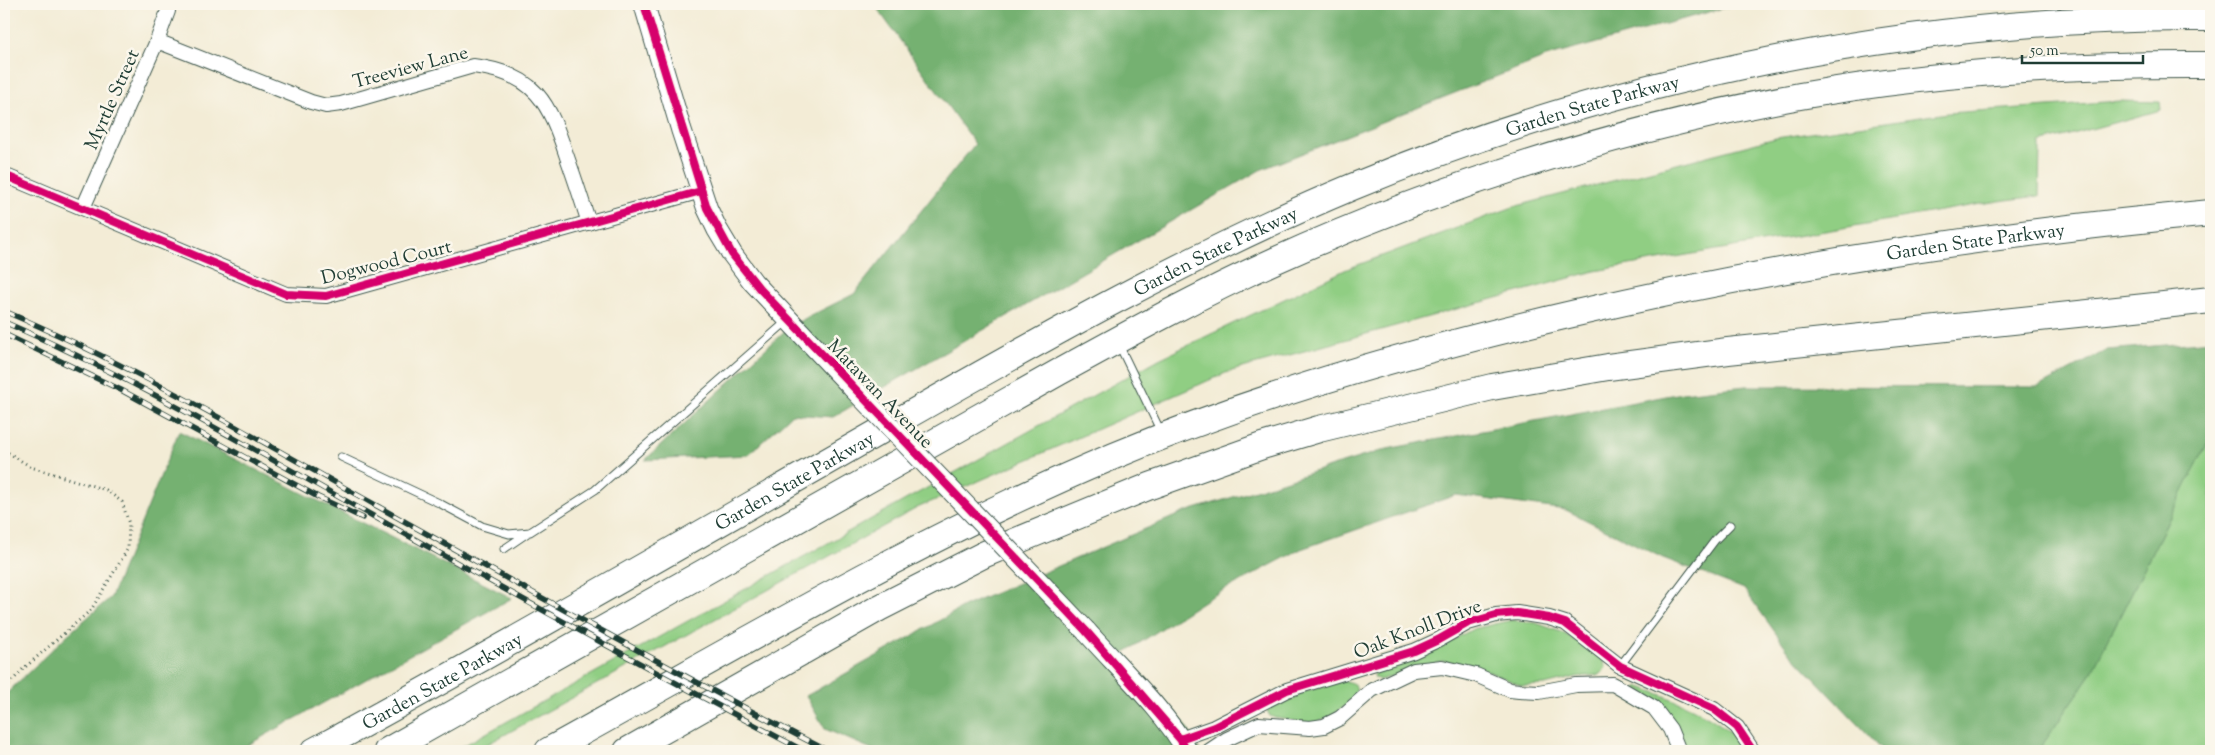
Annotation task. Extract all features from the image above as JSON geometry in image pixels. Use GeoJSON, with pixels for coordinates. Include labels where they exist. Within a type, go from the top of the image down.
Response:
{"type":"FeatureCollection","features":[{"type":"Feature","properties":{"kind":"highway","name":"Garden State Parkway"},"geometry":{"type":"LineString","coordinates":[[314,751],[1087,314],[1249,232],[1403,167],[1525,124],[1624,95],[1805,54],[1890,40],[1994,28],[2113,20],[2211,18]]}},
{"type":"Feature","properties":{"kind":"highway","name":"Garden State Parkway"},"geometry":{"type":"LineString","coordinates":[[387,751],[1117,340],[1219,287],[1276,260],[1390,212],[1506,171],[1684,120],[1802,96],[1924,79],[2049,68],[2211,65]]}},
{"type":"Feature","properties":{"kind":"highway","name":"Garden State Parkway"},"geometry":{"type":"LineString","coordinates":[[548,751],[959,526],[1074,473],[1163,436],[1255,402],[1397,358],[1519,327],[1655,296],[1769,273],[1885,253],[2001,237],[2211,213]]}},
{"type":"Feature","properties":{"kind":"highway"},"geometry":{"type":"LineString","coordinates":[[627,751],[880,608],[985,554],[1150,486],[1262,446],[1320,429],[1492,386],[1608,367],[1728,351],[2211,300]]}},
{"type":"Feature","properties":{"kind":"street","name":"Myrtle Street"},"geometry":{"type":"LineString","coordinates":[[83,208],[158,41],[168,11],[167,4]]}},
{"type":"Feature","properties":{"kind":"street","name":"Matawan Avenue"},"geometry":{"type":"LineString","coordinates":[[644,4],[701,191],[716,229],[732,254],[753,282],[1086,631],[1184,745]]}},
{"type":"Feature","properties":{"kind":"street","name":"Treeview Lane"},"geometry":{"type":"LineString","coordinates":[[158,41],[311,102],[326,106],[341,104],[473,66],[489,67],[504,73],[526,83],[543,99],[554,118],[589,223]]}},
{"type":"Feature","properties":{"kind":"street","name":"Dogwood Court"},"geometry":{"type":"LineString","coordinates":[[4,175],[286,294],[326,296],[701,191]]}},
{"type":"Feature","properties":{"kind":"street","name":"Oak Knoll Drive"},"geometry":{"type":"LineString","coordinates":[[1184,745],[1251,707],[1287,690],[1414,651],[1468,623],[1496,615],[1516,613],[1549,618],[1565,624],[1620,666],[1720,713],[1740,731],[1753,751]]}},
{"type":"Feature","properties":{"kind":"street"},"geometry":{"type":"LineString","coordinates":[[1620,666],[1612,684],[1654,708],[1670,729],[1679,751]]}},
{"type":"Feature","properties":{"kind":"street","name":"Oak Knoll Drive"},"geometry":{"type":"LineString","coordinates":[[1209,751],[1227,739],[1259,724],[1310,728],[1324,726],[1340,718],[1372,690],[1422,668],[1442,667],[1460,670],[1476,674],[1510,690],[1519,691],[1539,692],[1576,685],[1612,684]]}},
{"type":"Feature","properties":{"kind":"street","name":"Oak Knoll Drive"},"geometry":{"type":"LineString","coordinates":[[1359,669],[1372,690]]}},
{"type":"Feature","properties":{"kind":"street"},"geometry":{"type":"LineString","coordinates":[[1251,707],[1259,724]]}},
{"type":"Feature","properties":{"kind":"lane"},"geometry":{"type":"LineString","coordinates":[[504,549],[596,490],[789,320]]}},
{"type":"Feature","properties":{"kind":"lane"},"geometry":{"type":"LineString","coordinates":[[1117,340],[1163,436]]}},
{"type":"Feature","properties":{"kind":"lane"},"geometry":{"type":"LineString","coordinates":[[341,457],[439,503],[482,526],[508,534],[530,532]]}},
{"type":"Feature","properties":{"kind":"lane"},"geometry":{"type":"LineString","coordinates":[[1620,666],[1715,540],[1730,526]]}},
{"type":"Feature","properties":{"kind":"path"},"geometry":{"type":"LineString","coordinates":[[4,450],[31,467],[106,490],[113,494],[122,502],[130,535],[126,553],[91,610],[68,628],[4,690]]}},
{"type":"Feature","properties":{"kind":"green space"},"geometry":{"type":"Polygon","coordinates":[[[874,4],[1738,4],[1546,57],[1260,170],[833,417],[792,414],[748,455],[645,460],[790,326],[854,294],[975,144],[874,4]]]}},
{"type":"Feature","properties":{"kind":"green space"},"geometry":{"type":"Polygon","coordinates":[[[2120,101],[2160,102],[2161,110],[2040,143],[2039,196],[1998,201],[1595,271],[1228,372],[917,508],[475,751],[454,751],[1159,359],[1347,269],[1513,207],[1776,138],[1948,113],[2120,101]]]}},
{"type":"Feature","properties":{"kind":"green space"},"geometry":{"type":"Polygon","coordinates":[[[2211,341],[2211,436],[2088,679],[2038,751],[1884,751],[1790,653],[1744,589],[1663,558],[1566,510],[1456,495],[1301,549],[1207,599],[1124,653],[1185,724],[1200,751],[876,751],[825,729],[806,696],[965,606],[1185,512],[1387,449],[1682,393],[1746,386],[2038,387],[2107,350],[2211,341]]]}},
{"type":"Feature","properties":{"kind":"green space"},"geometry":{"type":"Polygon","coordinates":[[[179,431],[512,598],[237,751],[4,751],[4,696],[65,637],[111,597],[179,431]]]}},
{"type":"Feature","properties":{"kind":"green space"},"geometry":{"type":"Polygon","coordinates":[[[2211,436],[2211,751],[2038,751],[2088,679],[2211,436]]]}},
{"type":"Feature","properties":{"kind":"green space"},"geometry":{"type":"Polygon","coordinates":[[[1512,620],[1536,623],[1561,632],[1603,660],[1606,667],[1602,673],[1597,675],[1576,677],[1545,685],[1522,686],[1474,665],[1442,661],[1380,680],[1375,678],[1374,674],[1380,668],[1430,652],[1473,629],[1512,620]]]}},
{"type":"Feature","properties":{"kind":"green space"},"geometry":{"type":"Polygon","coordinates":[[[1343,681],[1353,684],[1357,689],[1355,695],[1341,709],[1324,720],[1309,723],[1275,718],[1270,716],[1267,711],[1271,706],[1289,696],[1343,681]]]}},
{"type":"Feature","properties":{"kind":"green space"},"geometry":{"type":"Polygon","coordinates":[[[1638,686],[1683,704],[1712,719],[1737,739],[1747,751],[1687,751],[1684,741],[1668,714],[1645,693],[1636,688],[1638,686]]]}},
{"type":"Feature","properties":{"kind":"railway"},"geometry":{"type":"LineString","coordinates":[[4,311],[97,354],[189,401],[598,629],[828,751]]}},
{"type":"Feature","properties":{"kind":"railway"},"geometry":{"type":"LineString","coordinates":[[4,322],[138,386],[579,630],[804,751]]}},
{"type":"Feature","properties":{"kind":"railway"},"geometry":{"type":"LineString","coordinates":[[4,334],[121,390],[318,497],[363,518]]}},
{"type":"Feature","properties":{"kind":"cycle path"},"geometry":{"type":"LineString","coordinates":[[644,4],[707,208],[732,254],[759,288],[1086,631],[1180,739],[1187,751]]}},
{"type":"Feature","properties":{"kind":"cycle path"},"geometry":{"type":"LineString","coordinates":[[4,175],[286,294],[326,296],[701,191]]}},
{"type":"Feature","properties":{"kind":"cycle path"},"geometry":{"type":"LineString","coordinates":[[1180,739],[1214,727],[1287,690],[1414,651],[1468,623],[1496,615],[1517,613],[1549,618],[1565,623],[1620,666],[1714,709],[1737,727],[1753,751]]}}]}
